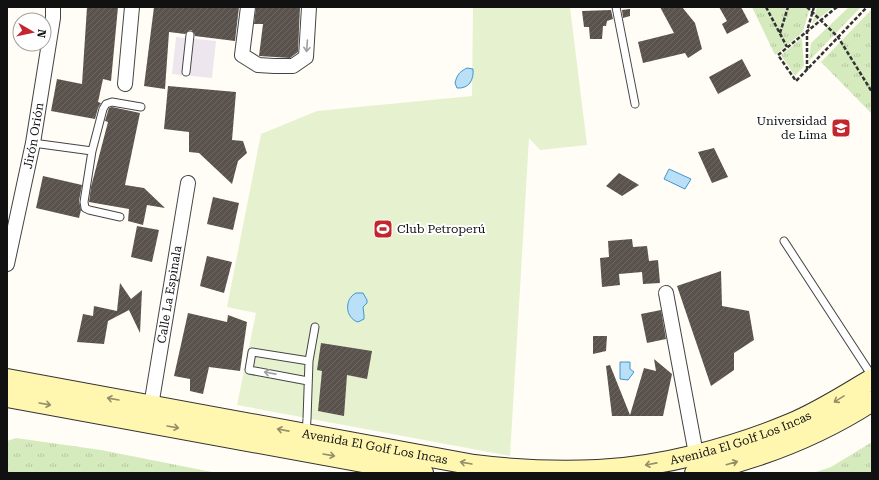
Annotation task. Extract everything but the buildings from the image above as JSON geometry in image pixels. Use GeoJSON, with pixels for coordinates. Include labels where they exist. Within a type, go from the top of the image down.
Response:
{"type":"FeatureCollection","features":[{"type":"Feature","properties":{"kind":"street"},"geometry":{"type":"LineString","coordinates":[[53,13],[63,7]]}},
{"type":"Feature","properties":{"kind":"street"},"geometry":{"type":"LineString","coordinates":[[125,84],[132,7]]}},
{"type":"Feature","properties":{"kind":"street"},"geometry":{"type":"LineString","coordinates":[[248,7],[242,55],[258,65],[293,66],[306,58],[309,7]]}},
{"type":"Feature","properties":{"kind":"street","name":"Jirón Orión"},"geometry":{"type":"LineString","coordinates":[[7,264],[33,143],[53,13]]}},
{"type":"Feature","properties":{"kind":"street","name":"Calle La Espinala"},"geometry":{"type":"LineString","coordinates":[[152,406],[188,183]]}},
{"type":"Feature","properties":{"kind":"street"},"geometry":{"type":"LineString","coordinates":[[666,293],[695,464]]}},
{"type":"Feature","properties":{"kind":"street","name":"Avenida El Golf Los Incas"},"geometry":{"type":"LineString","coordinates":[[695,464],[731,445],[791,424],[830,404],[872,377]]}},
{"type":"Feature","properties":{"kind":"street","name":"Avenida El Golf Los Incas"},"geometry":{"type":"LineString","coordinates":[[7,379],[305,435],[474,464],[511,469],[570,471],[600,470],[638,466],[737,462],[799,440],[834,424],[872,401]]}},
{"type":"Feature","properties":{"kind":"street","name":"Avenida El Golf Los Incas"},"geometry":{"type":"LineString","coordinates":[[10,399],[423,473]]}},
{"type":"Feature","properties":{"kind":"lane"},"geometry":{"type":"LineString","coordinates":[[616,7],[635,104]]}},
{"type":"Feature","properties":{"kind":"lane"},"geometry":{"type":"LineString","coordinates":[[186,72],[190,35]]}},
{"type":"Feature","properties":{"kind":"lane"},"geometry":{"type":"LineString","coordinates":[[120,217],[85,208],[84,202],[92,151],[106,104],[112,102],[141,107]]}},
{"type":"Feature","properties":{"kind":"lane"},"geometry":{"type":"LineString","coordinates":[[33,143],[92,151]]}},
{"type":"Feature","properties":{"kind":"lane"},"geometry":{"type":"LineString","coordinates":[[784,241],[872,377]]}},
{"type":"Feature","properties":{"kind":"lane"},"geometry":{"type":"LineString","coordinates":[[305,435],[309,361],[314,327]]}},
{"type":"Feature","properties":{"kind":"lane"},"geometry":{"type":"LineString","coordinates":[[308,381],[249,370],[252,352],[309,361]]}},
{"type":"Feature","properties":{"kind":"path"},"geometry":{"type":"LineString","coordinates":[[766,7],[787,47]]}},
{"type":"Feature","properties":{"kind":"path"},"geometry":{"type":"LineString","coordinates":[[780,34],[788,7]]}},
{"type":"Feature","properties":{"kind":"path"},"geometry":{"type":"LineString","coordinates":[[807,7],[838,37],[872,92]]}},
{"type":"Feature","properties":{"kind":"path"},"geometry":{"type":"LineString","coordinates":[[807,70],[807,32],[814,7]]}},
{"type":"Feature","properties":{"kind":"path"},"geometry":{"type":"LineString","coordinates":[[837,7],[778,55],[796,81],[867,7]]}},
{"type":"Feature","properties":{"kind":"shaded area"},"geometry":{"type":"Polygon","coordinates":[[[176,37],[216,41],[212,78],[172,74],[176,37]]]}},
{"type":"Feature","properties":{"kind":"green space","name":"Club Petroperú"},"geometry":{"type":"Polygon","coordinates":[[[473,7],[570,7],[587,145],[540,150],[529,138],[510,456],[237,405],[256,313],[227,307],[261,134],[317,111],[472,96],[473,7]]]}},
{"type":"Feature","properties":{"kind":"green space"},"geometry":{"type":"Polygon","coordinates":[[[752,7],[810,7],[803,32],[775,55],[752,7]]]}},
{"type":"Feature","properties":{"kind":"green space"},"geometry":{"type":"Polygon","coordinates":[[[817,7],[833,7],[812,24],[817,7]]]}},
{"type":"Feature","properties":{"kind":"green space"},"geometry":{"type":"Polygon","coordinates":[[[849,7],[861,7],[809,61],[811,43],[849,7]]]}},
{"type":"Feature","properties":{"kind":"green space"},"geometry":{"type":"Polygon","coordinates":[[[872,9],[872,114],[821,62],[872,9]]]}},
{"type":"Feature","properties":{"kind":"green space"},"geometry":{"type":"Polygon","coordinates":[[[802,38],[804,66],[795,76],[781,55],[802,38]]]}},
{"type":"Feature","properties":{"kind":"green space"},"geometry":{"type":"Polygon","coordinates":[[[16,438],[101,450],[217,473],[7,473],[7,441],[16,438]]]}},
{"type":"Feature","properties":{"kind":"green space"},"geometry":{"type":"Polygon","coordinates":[[[872,442],[872,473],[813,473],[831,467],[872,442]]]}},
{"type":"Feature","properties":{"kind":"water"},"geometry":{"type":"Polygon","coordinates":[[[467,68],[473,69],[472,80],[465,87],[457,88],[455,83],[460,72],[467,68]]]}},
{"type":"Feature","properties":{"kind":"water"},"geometry":{"type":"Polygon","coordinates":[[[669,169],[691,179],[685,189],[664,179],[669,169]]]}},
{"type":"Feature","properties":{"kind":"water"},"geometry":{"type":"Polygon","coordinates":[[[356,293],[363,293],[367,300],[367,303],[363,307],[364,319],[358,322],[348,313],[349,300],[356,293]]]}},
{"type":"Feature","properties":{"kind":"water"},"geometry":{"type":"Polygon","coordinates":[[[620,362],[630,362],[630,369],[634,372],[628,380],[620,379],[620,362]]]}},
{"type":"Feature","properties":{"kind":"place","name":"Universidad de Lima"},"geometry":{"type":"Point","coordinates":[841,128]}},
{"type":"Feature","properties":{"kind":"place","name":"Club Petroperú"},"geometry":{"type":"Point","coordinates":[383,229]}}]}
